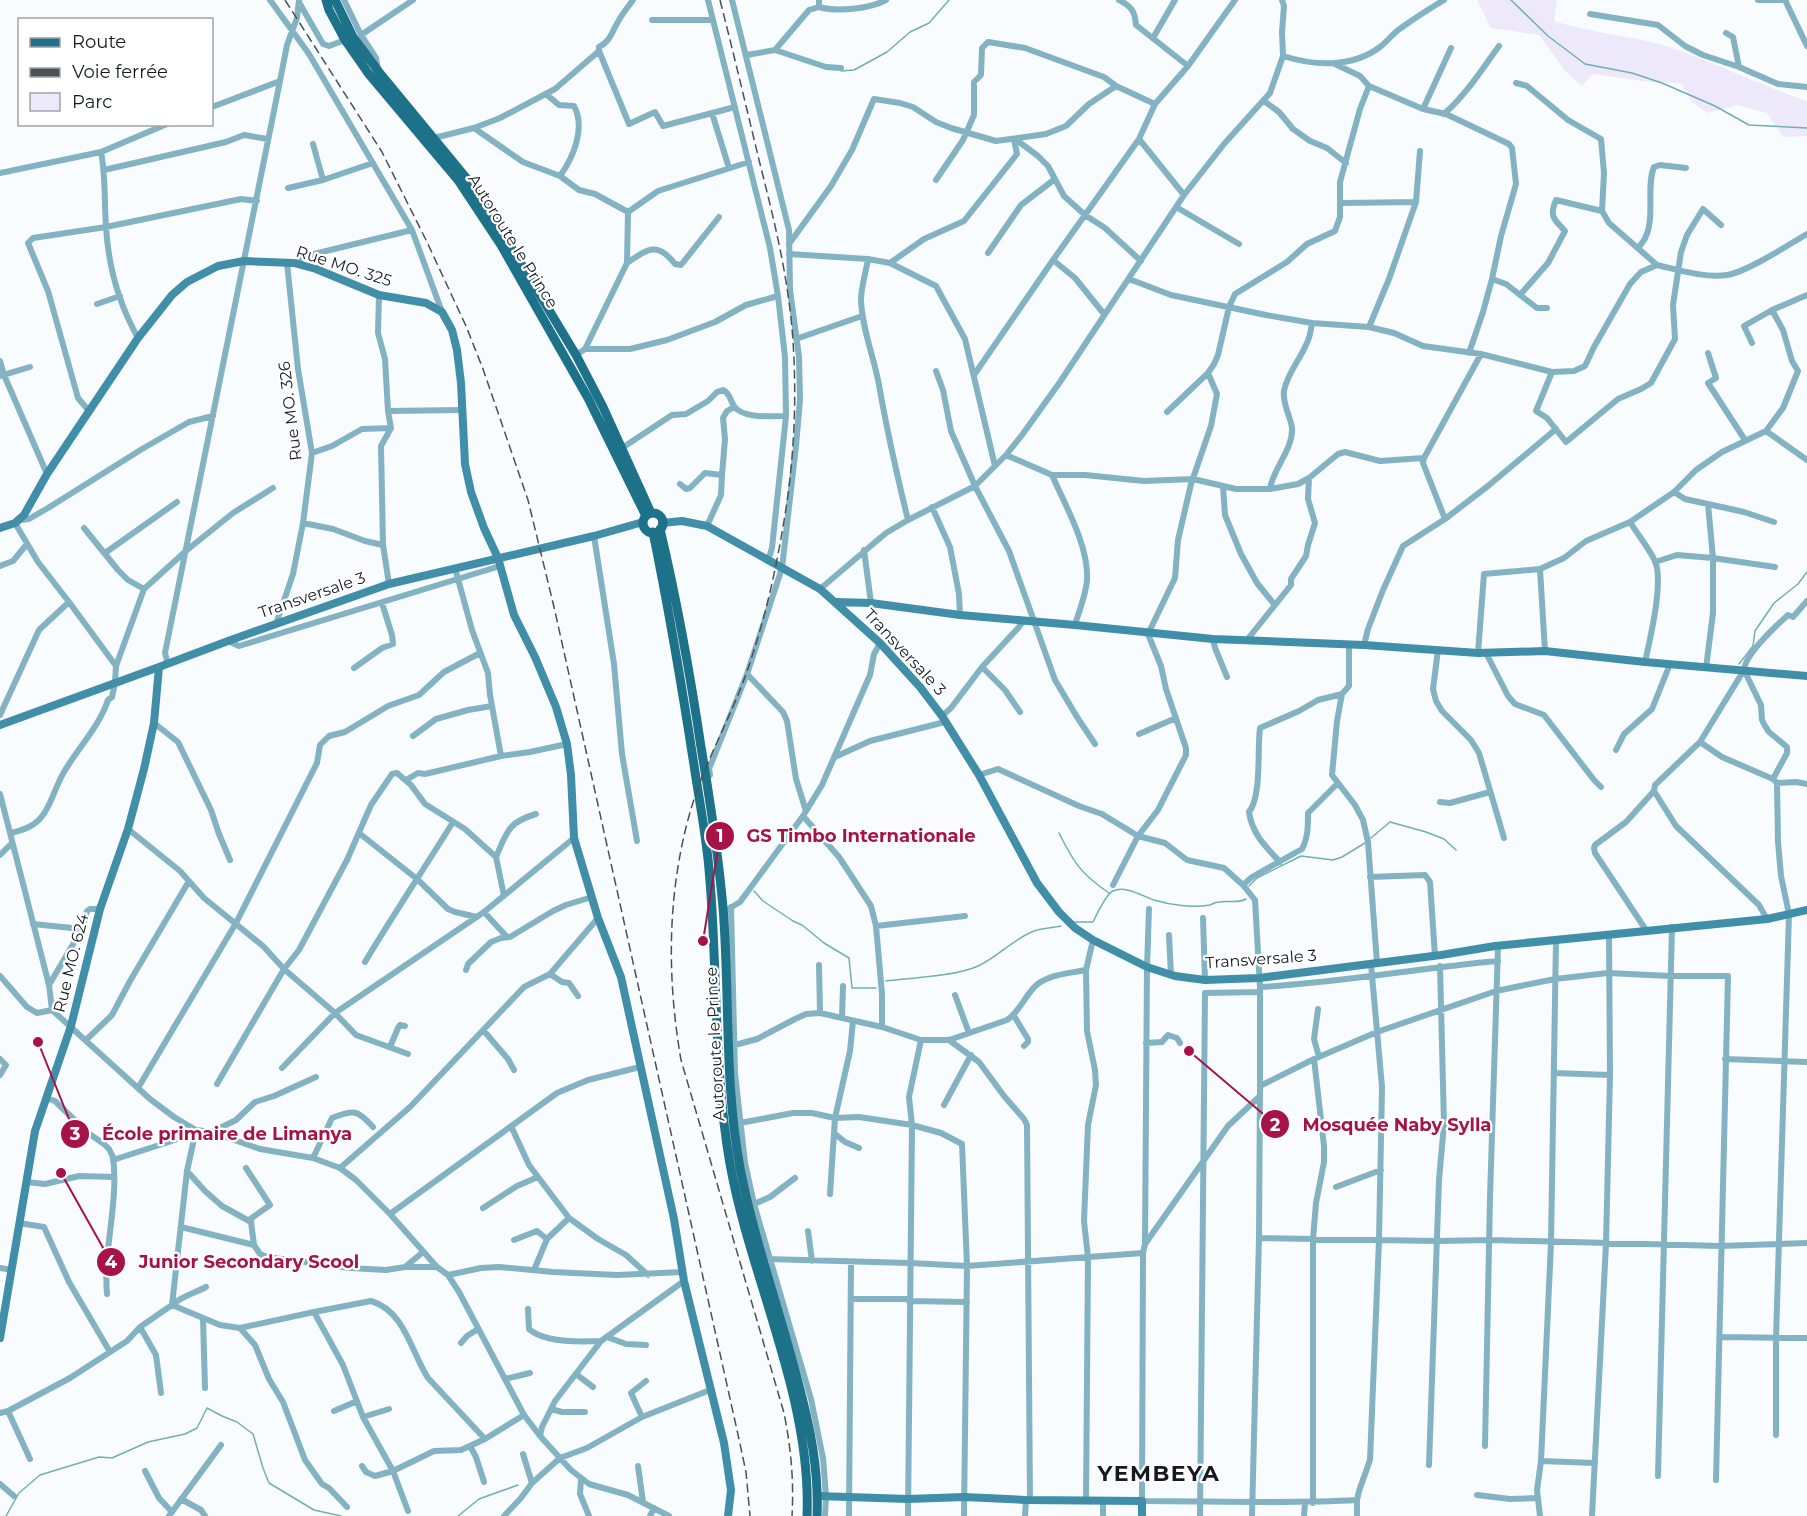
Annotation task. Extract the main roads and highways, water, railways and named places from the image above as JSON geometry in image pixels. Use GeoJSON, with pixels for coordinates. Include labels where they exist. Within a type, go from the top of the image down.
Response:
{"type":"FeatureCollection","features":[{"type":"Feature","properties":{"kind":"main road","name":"Autoroute le Prince"},"geometry":{"type":"LineString","coordinates":[[326,0],[345,40],[368,73],[458,180],[501,244],[588,398],[647,517]]}},
{"type":"Feature","properties":{"kind":"main road","name":"Autoroute le Prince"},"geometry":{"type":"LineString","coordinates":[[335,0],[353,37],[468,180],[576,355],[622,448],[647,517]]}},
{"type":"Feature","properties":{"kind":"main road"},"geometry":{"type":"LineString","coordinates":[[659,516],[659,528],[645,528],[647,517],[659,516]]}},
{"type":"Feature","properties":{"kind":"main road","name":"Autoroute le Prince"},"geometry":{"type":"LineString","coordinates":[[659,528],[684,636],[727,908],[731,1110],[740,1169],[752,1222],[767,1259],[811,1432],[822,1496],[817,1516]]}},
{"type":"Feature","properties":{"kind":"main road","name":"Autoroute le Prince"},"geometry":{"type":"LineString","coordinates":[[659,528],[709,866],[722,1099],[730,1165],[744,1226],[801,1433],[808,1492],[807,1516]]}},
{"type":"Feature","properties":{"kind":"waterway"},"geometry":{"type":"LineString","coordinates":[[841,71],[854,70],[887,52],[910,32],[929,23],[949,0]]}},
{"type":"Feature","properties":{"kind":"waterway"},"geometry":{"type":"LineString","coordinates":[[1511,0],[1548,36],[1585,64],[1632,73],[1662,83],[1715,106],[1749,125],[1807,128]]}},
{"type":"Feature","properties":{"kind":"waterway"},"geometry":{"type":"LineString","coordinates":[[1739,664],[1753,646],[1755,631],[1774,603],[1798,584],[1807,572]]}},
{"type":"Feature","properties":{"kind":"waterway"},"geometry":{"type":"LineString","coordinates":[[1371,838],[1390,822],[1444,839],[1456,850]]}},
{"type":"Feature","properties":{"kind":"waterway"},"geometry":{"type":"LineString","coordinates":[[1059,833],[1079,867],[1091,880],[1109,893]]}},
{"type":"Feature","properties":{"kind":"waterway"},"geometry":{"type":"LineString","coordinates":[[1249,886],[1257,878],[1301,856],[1333,860],[1365,843]]}},
{"type":"Feature","properties":{"kind":"waterway"},"geometry":{"type":"LineString","coordinates":[[1075,922],[1093,922],[1107,896],[1113,891],[1123,889],[1174,905],[1203,906],[1246,899]]}},
{"type":"Feature","properties":{"kind":"waterway"},"geometry":{"type":"LineString","coordinates":[[754,891],[763,901],[849,958],[852,988],[876,988]]}},
{"type":"Feature","properties":{"kind":"waterway"},"geometry":{"type":"LineString","coordinates":[[886,981],[969,969],[985,962],[1026,934],[1061,926]]}},
{"type":"Feature","properties":{"kind":"waterway"},"geometry":{"type":"LineString","coordinates":[[6,1516],[19,1493],[40,1475],[99,1457],[112,1458],[148,1442],[185,1434],[197,1428],[207,1408],[237,1422],[253,1434],[269,1483],[314,1510],[341,1516]]}},
{"type":"Feature","properties":{"kind":"waterway"},"geometry":{"type":"LineString","coordinates":[[458,1516],[479,1499],[518,1485]]}},
{"type":"Feature","properties":{"kind":"railway"},"geometry":{"type":"LineString","coordinates":[[285,0],[382,152],[427,242],[483,369],[528,500],[554,607],[737,1430],[746,1472],[750,1516]]}},
{"type":"Feature","properties":{"kind":"railway"},"geometry":{"type":"LineString","coordinates":[[720,0],[785,274],[793,341],[794,431],[784,521],[762,624],[742,685],[694,799],[682,846],[673,907],[673,999],[681,1060],[784,1413],[791,1464],[792,1516]]}},
{"type":"Feature","properties":{"kind":"place","name":"GS Timbo Internationale"},"geometry":{"type":"Point","coordinates":[703,941]}},
{"type":"Feature","properties":{"kind":"place","name":"École primaire de Limanya"},"geometry":{"type":"Point","coordinates":[38,1042]}},
{"type":"Feature","properties":{"kind":"place","name":"Mosquée Naby Sylla"},"geometry":{"type":"Point","coordinates":[1189,1051]}},
{"type":"Feature","properties":{"kind":"place","name":"Junior Secondary Scool"},"geometry":{"type":"Point","coordinates":[61,1173]}},
{"type":"Feature","properties":{"kind":"district","name":"YEMBEYA"},"geometry":{"type":"Point","coordinates":[1159,1473]}}]}
